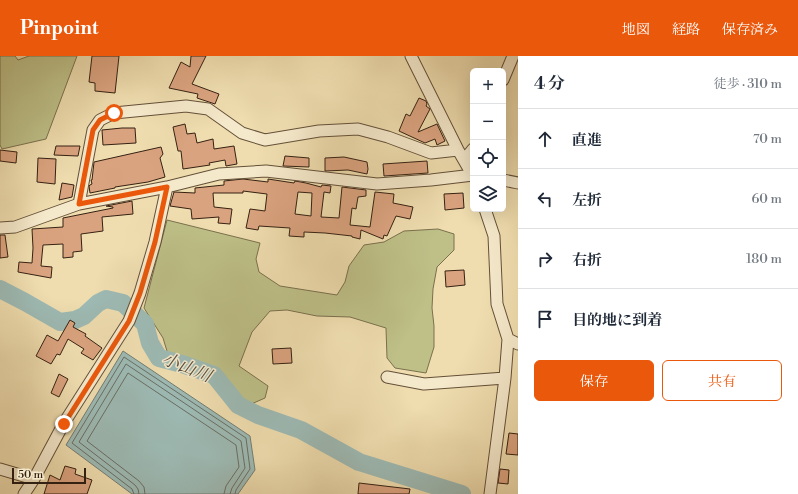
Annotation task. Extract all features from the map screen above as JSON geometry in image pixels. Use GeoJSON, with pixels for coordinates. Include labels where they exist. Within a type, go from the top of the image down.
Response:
{"type":"FeatureCollection","features":[{"type":"Feature","properties":{"kind":"street"},"geometry":{"type":"LineString","coordinates":[[411,56],[458,150],[470,170]]}},
{"type":"Feature","properties":{"kind":"street"},"geometry":{"type":"LineString","coordinates":[[506,72],[512,56]]}},
{"type":"Feature","properties":{"kind":"street"},"geometry":{"type":"LineString","coordinates":[[79,204],[93,130],[100,120],[114,113],[186,106],[208,109],[242,133],[265,140],[319,131],[358,129],[388,136],[431,153],[458,150]]}},
{"type":"Feature","properties":{"kind":"street"},"geometry":{"type":"LineString","coordinates":[[464,160],[470,153]]}},
{"type":"Feature","properties":{"kind":"street"},"geometry":{"type":"LineString","coordinates":[[0,228],[15,226],[79,204],[167,187],[219,174],[266,171],[377,184],[470,175]]}},
{"type":"Feature","properties":{"kind":"street"},"geometry":{"type":"LineString","coordinates":[[506,181],[518,183]]}},
{"type":"Feature","properties":{"kind":"street"},"geometry":{"type":"LineString","coordinates":[[24,494],[34,479],[64,424],[130,319],[155,242],[167,187]]}},
{"type":"Feature","properties":{"kind":"street"},"geometry":{"type":"LineString","coordinates":[[486,212],[494,236],[497,304],[513,342],[505,378],[490,494]]}},
{"type":"Feature","properties":{"kind":"street"},"geometry":{"type":"LineString","coordinates":[[387,377],[424,384],[505,378]]}},
{"type":"Feature","properties":{"kind":"street"},"geometry":{"type":"LineString","coordinates":[[0,469],[34,479]]}},
{"type":"Feature","properties":{"kind":"green space"},"geometry":{"type":"Polygon","coordinates":[[[0,56],[15,56],[18,60],[29,56],[77,56],[46,139],[2,149],[0,145],[0,56]]]}},
{"type":"Feature","properties":{"kind":"green space"},"geometry":{"type":"Polygon","coordinates":[[[167,220],[260,243],[256,259],[259,272],[280,286],[337,295],[345,282],[349,266],[364,245],[384,242],[404,231],[438,229],[454,234],[454,250],[437,267],[433,289],[432,308],[434,347],[426,373],[395,368],[387,358],[386,328],[350,317],[317,316],[287,310],[270,311],[252,332],[239,366],[268,386],[265,398],[249,405],[211,370],[170,361],[163,338],[144,308],[167,220]]]}},
{"type":"Feature","properties":{"kind":"water"},"geometry":{"type":"Polygon","coordinates":[[[123,351],[250,436],[255,470],[238,494],[132,494],[66,445],[123,351]]]}},
{"type":"Feature","properties":{"kind":"building"},"geometry":{"type":"Polygon","coordinates":[[[92,56],[119,56],[115,93],[95,91],[95,83],[89,82],[92,56]]]}},
{"type":"Feature","properties":{"kind":"building"},"geometry":{"type":"Polygon","coordinates":[[[191,56],[206,56],[192,84],[219,94],[215,104],[197,98],[198,94],[169,88],[181,62],[190,67],[191,56]]]}},
{"type":"Feature","properties":{"kind":"building"},"geometry":{"type":"Polygon","coordinates":[[[419,98],[426,101],[426,106],[430,109],[418,132],[437,124],[445,141],[437,145],[435,139],[425,143],[399,131],[406,114],[410,116],[419,98]]]}},
{"type":"Feature","properties":{"kind":"building"},"geometry":{"type":"Polygon","coordinates":[[[185,124],[187,134],[195,133],[197,143],[213,139],[214,149],[234,146],[237,164],[226,166],[225,160],[209,163],[210,165],[183,169],[181,151],[178,151],[173,127],[185,124]]]}},
{"type":"Feature","properties":{"kind":"building"},"geometry":{"type":"Polygon","coordinates":[[[135,128],[136,143],[103,145],[102,130],[135,128]]]}},
{"type":"Feature","properties":{"kind":"building"},"geometry":{"type":"Polygon","coordinates":[[[56,146],[80,146],[78,156],[54,155],[56,146]]]}},
{"type":"Feature","properties":{"kind":"building"},"geometry":{"type":"Polygon","coordinates":[[[161,147],[163,154],[160,158],[165,177],[148,182],[115,187],[90,193],[89,186],[92,184],[91,180],[94,162],[161,147]]]}},
{"type":"Feature","properties":{"kind":"building"},"geometry":{"type":"Polygon","coordinates":[[[0,150],[17,152],[16,163],[0,161],[0,150]]]}},
{"type":"Feature","properties":{"kind":"building"},"geometry":{"type":"Polygon","coordinates":[[[285,156],[309,158],[309,167],[283,166],[285,156]]]}},
{"type":"Feature","properties":{"kind":"building"},"geometry":{"type":"Polygon","coordinates":[[[344,157],[367,162],[367,174],[348,170],[325,171],[325,158],[344,157]]]}},
{"type":"Feature","properties":{"kind":"building"},"geometry":{"type":"Polygon","coordinates":[[[38,158],[56,159],[55,184],[37,182],[38,158]]]}},
{"type":"Feature","properties":{"kind":"building"},"geometry":{"type":"Polygon","coordinates":[[[427,161],[428,173],[384,176],[383,164],[427,161]]]}},
{"type":"Feature","properties":{"kind":"building"},"geometry":{"type":"Polygon","coordinates":[[[243,179],[268,182],[268,179],[294,183],[295,181],[321,187],[322,185],[331,186],[330,193],[324,192],[321,217],[339,218],[342,187],[366,190],[366,196],[358,197],[356,209],[352,208],[350,225],[370,227],[375,192],[394,194],[393,203],[413,207],[410,219],[396,216],[387,236],[384,235],[383,239],[361,230],[360,239],[352,236],[304,232],[304,237],[289,236],[290,228],[259,226],[258,230],[246,228],[250,209],[265,211],[267,194],[243,191],[243,193],[213,193],[214,207],[232,209],[230,224],[218,223],[219,217],[192,219],[191,209],[170,206],[174,192],[195,193],[195,188],[224,185],[224,181],[243,179]],[[298,192],[295,214],[311,216],[312,193],[298,192]]]}},
{"type":"Feature","properties":{"kind":"building"},"geometry":{"type":"Polygon","coordinates":[[[62,183],[74,185],[72,197],[59,200],[62,183]]]}},
{"type":"Feature","properties":{"kind":"building"},"geometry":{"type":"Polygon","coordinates":[[[463,193],[464,208],[445,210],[444,194],[463,193]]]}},
{"type":"Feature","properties":{"kind":"building"},"geometry":{"type":"Polygon","coordinates":[[[132,201],[133,214],[102,217],[103,231],[81,234],[82,251],[73,252],[73,257],[63,258],[63,244],[43,245],[41,266],[52,267],[51,278],[18,272],[19,262],[32,263],[32,229],[63,227],[63,218],[113,208],[106,206],[132,201]]]}},
{"type":"Feature","properties":{"kind":"building"},"geometry":{"type":"Polygon","coordinates":[[[0,235],[5,235],[8,257],[0,258],[0,235]]]}},
{"type":"Feature","properties":{"kind":"building"},"geometry":{"type":"Polygon","coordinates":[[[464,270],[465,285],[446,287],[445,271],[464,270]]]}},
{"type":"Feature","properties":{"kind":"building"},"geometry":{"type":"Polygon","coordinates":[[[70,320],[75,323],[73,327],[86,334],[85,336],[102,348],[93,360],[81,353],[84,349],[68,339],[60,355],[57,354],[51,364],[36,356],[47,335],[58,341],[70,320]]]}},
{"type":"Feature","properties":{"kind":"building"},"geometry":{"type":"Polygon","coordinates":[[[291,348],[292,363],[273,364],[272,349],[291,348]]]}},
{"type":"Feature","properties":{"kind":"building"},"geometry":{"type":"Polygon","coordinates":[[[59,374],[68,379],[59,397],[51,393],[59,374]]]}},
{"type":"Feature","properties":{"kind":"building"},"geometry":{"type":"Polygon","coordinates":[[[509,433],[518,434],[518,455],[506,454],[509,433]]]}},
{"type":"Feature","properties":{"kind":"building"},"geometry":{"type":"Polygon","coordinates":[[[65,466],[76,469],[75,474],[92,480],[87,494],[44,494],[50,475],[60,480],[65,466]]]}},
{"type":"Feature","properties":{"kind":"building"},"geometry":{"type":"Polygon","coordinates":[[[500,469],[509,470],[508,484],[498,483],[500,469]]]}},
{"type":"Feature","properties":{"kind":"building"},"geometry":{"type":"Polygon","coordinates":[[[359,483],[410,489],[409,494],[358,494],[359,483]]]}},
{"type":"Feature","properties":{"kind":"waterway","name":"小山川"},"geometry":{"type":"LineString","coordinates":[[0,289],[60,322],[75,320],[84,316],[98,303],[106,299],[123,303],[145,324],[150,343],[159,358],[214,375],[238,405],[258,415],[301,430],[359,462],[462,494]]}},
{"type":"Feature","properties":{"kind":"route"},"geometry":{"type":"LineString","coordinates":[[64,424],[129,321],[140,293],[155,242],[167,187],[79,204],[93,130],[100,120],[114,113]]}}]}
